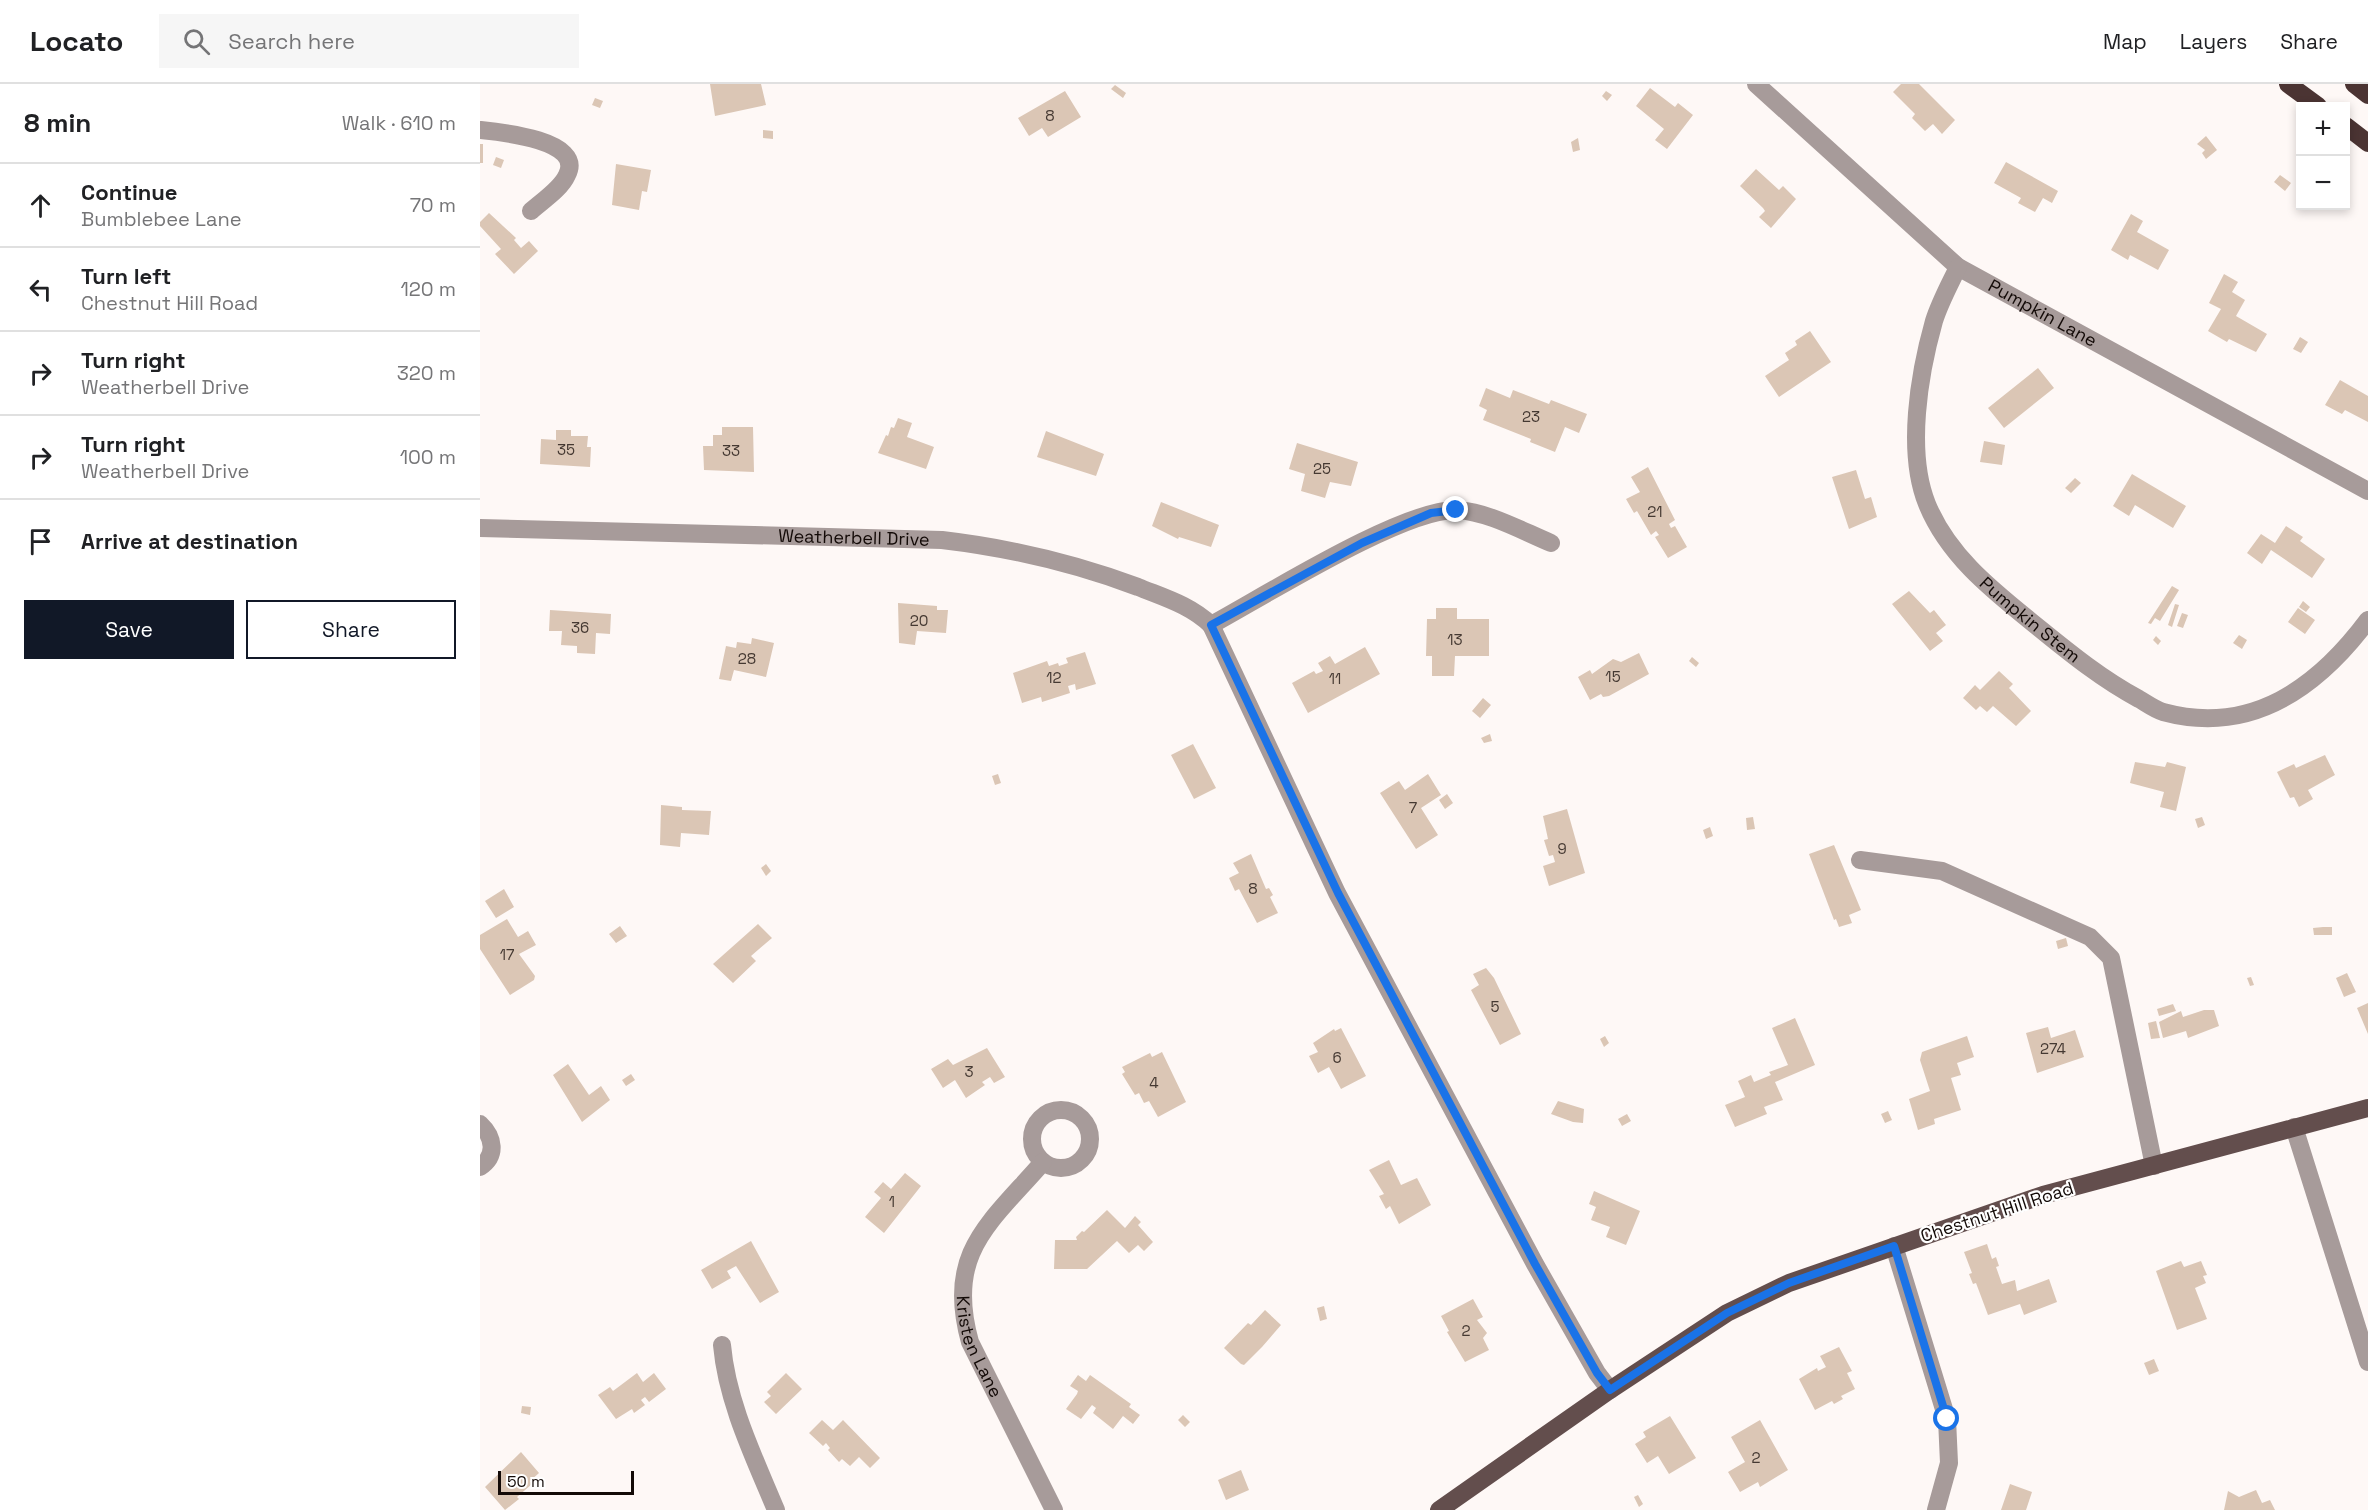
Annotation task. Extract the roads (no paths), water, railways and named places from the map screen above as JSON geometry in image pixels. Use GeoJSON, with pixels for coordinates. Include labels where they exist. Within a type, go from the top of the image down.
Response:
{"type":"FeatureCollection","features":[{"type":"Feature","properties":{"kind":"highway"},"geometry":{"type":"LineString","coordinates":[[2288,84],[2313,102]]}},
{"type":"Feature","properties":{"kind":"highway"},"geometry":{"type":"LineString","coordinates":[[2354,84],[2368,95]]}},
{"type":"Feature","properties":{"kind":"highway"},"geometry":{"type":"LineString","coordinates":[[2350,129],[2368,143]]}},
{"type":"Feature","properties":{"kind":"main road","name":"Chestnut Hill Road"},"geometry":{"type":"LineString","coordinates":[[1439,1510],[1610,1390],[1727,1313],[1800,1279],[2043,1195],[2368,1108]]}},
{"type":"Feature","properties":{"kind":"street","name":"Pumpkin Lane"},"geometry":{"type":"LineString","coordinates":[[1756,84],[1958,267],[2368,490]]}},
{"type":"Feature","properties":{"kind":"street"},"geometry":{"type":"LineString","coordinates":[[480,130],[534,139],[555,146],[567,156],[570,165],[567,176],[531,211]]}},
{"type":"Feature","properties":{"kind":"street","name":"Pumpkin Stem"},"geometry":{"type":"LineString","coordinates":[[1958,267],[1935,319],[1923,369],[1916,421],[1919,469],[1927,504],[1950,544],[1982,581],[2101,678],[2161,711],[2205,717],[2244,713],[2283,700],[2327,669],[2343,653],[2368,620]]}},
{"type":"Feature","properties":{"kind":"street"},"geometry":{"type":"LineString","coordinates":[[1211,625],[1362,543],[1431,513],[1456,510],[1481,514],[1551,543]]}},
{"type":"Feature","properties":{"kind":"street","name":"Weatherbell Drive"},"geometry":{"type":"LineString","coordinates":[[480,528],[942,540],[999,546],[1089,568],[1195,610],[1211,625],[1338,893],[1535,1264],[1597,1373],[1610,1390]]}},
{"type":"Feature","properties":{"kind":"street"},"geometry":{"type":"LineString","coordinates":[[1860,860],[1942,871],[2090,937],[2111,958],[2154,1166]]}},
{"type":"Feature","properties":{"kind":"street"},"geometry":{"type":"LineString","coordinates":[[480,1124],[491,1139],[492,1148],[490,1157],[480,1167]]}},
{"type":"Feature","properties":{"kind":"street"},"geometry":{"type":"LineString","coordinates":[[2294,1127],[2368,1362]]}},
{"type":"Feature","properties":{"kind":"street","name":"Kristen Lane"},"geometry":{"type":"LineString","coordinates":[[1043,1162],[990,1221],[974,1244],[961,1289],[963,1317],[970,1342],[1054,1510]]}},
{"type":"Feature","properties":{"kind":"street"},"geometry":{"type":"LineString","coordinates":[[1894,1246],[1947,1419],[1949,1463],[1936,1510]]}},
{"type":"Feature","properties":{"kind":"street"},"geometry":{"type":"LineString","coordinates":[[722,1345],[724,1370],[739,1419],[776,1510]]}}]}
